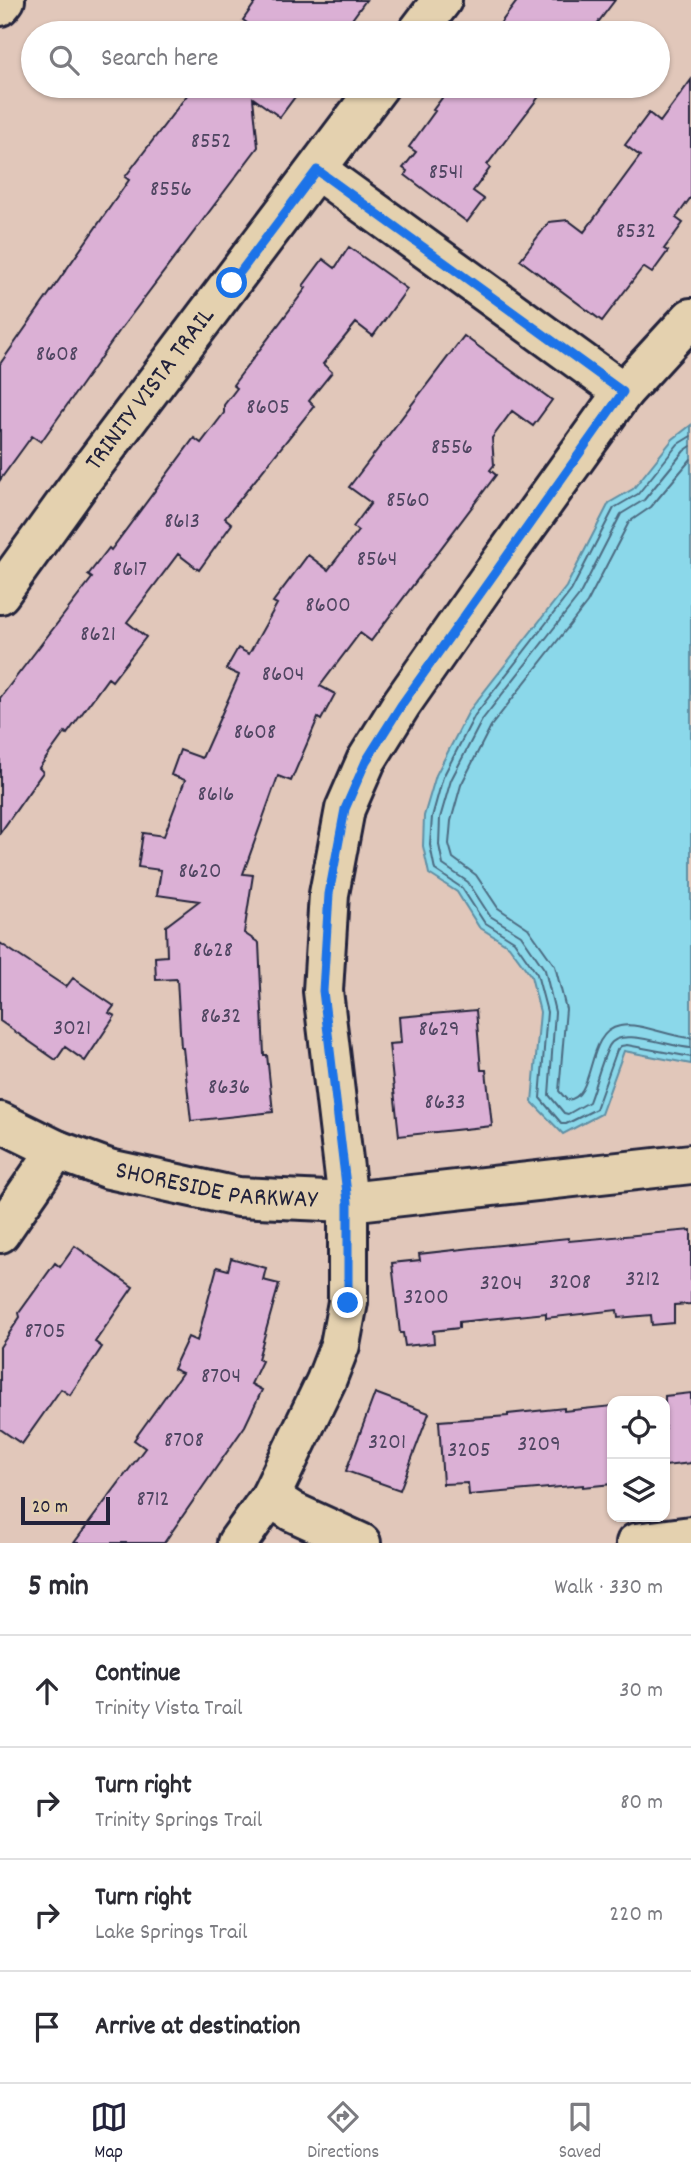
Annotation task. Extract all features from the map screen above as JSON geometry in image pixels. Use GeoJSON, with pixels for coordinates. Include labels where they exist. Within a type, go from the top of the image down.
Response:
{"type":"FeatureCollection","features":[{"type":"Feature","properties":{"kind":"street"},"geometry":{"type":"LineString","coordinates":[[0,6],[5,0]]}},
{"type":"Feature","properties":{"kind":"street"},"geometry":{"type":"LineString","coordinates":[[426,21],[442,0]]}},
{"type":"Feature","properties":{"kind":"street","name":"TRINITY VISTA TRAIL"},"geometry":{"type":"LineString","coordinates":[[0,594],[80,483],[370,98]]}},
{"type":"Feature","properties":{"kind":"street"},"geometry":{"type":"LineString","coordinates":[[317,170],[623,392]]}},
{"type":"Feature","properties":{"kind":"street"},"geometry":{"type":"LineString","coordinates":[[237,1543],[270,1497],[326,1381],[340,1345],[348,1303],[348,1202],[323,991],[329,894],[345,809],[366,761],[402,704],[623,392],[691,318]]}},
{"type":"Feature","properties":{"kind":"street","name":"SHORESIDE PARKWAY"},"geometry":{"type":"LineString","coordinates":[[0,1122],[57,1150],[109,1169],[238,1197],[348,1202],[691,1164]]}},
{"type":"Feature","properties":{"kind":"street"},"geometry":{"type":"LineString","coordinates":[[0,1233],[57,1150]]}},
{"type":"Feature","properties":{"kind":"street"},"geometry":{"type":"LineString","coordinates":[[270,1497],[293,1512],[360,1543]]}},
{"type":"Feature","properties":{"kind":"street"},"geometry":{"type":"LineString","coordinates":[[636,1543],[691,1536]]}},
{"type":"Feature","properties":{"kind":"water"},"geometry":{"type":"Polygon","coordinates":[[[691,425],[691,1064],[624,1051],[601,1114],[563,1134],[532,1102],[540,1012],[531,976],[509,946],[479,927],[457,892],[429,874],[423,846],[424,816],[436,775],[469,711],[566,587],[609,503],[633,489],[673,439],[691,425]]]}},
{"type":"Feature","properties":{"kind":"building"},"geometry":{"type":"Polygon","coordinates":[[[257,0],[366,0],[351,21],[243,20],[257,0]]]}},
{"type":"Feature","properties":{"kind":"building"},"geometry":{"type":"Polygon","coordinates":[[[518,0],[615,0],[599,21],[502,21],[518,0]]]}},
{"type":"Feature","properties":{"kind":"building"},"geometry":{"type":"Polygon","coordinates":[[[691,80],[691,197],[676,218],[683,223],[664,249],[668,251],[652,273],[643,267],[602,321],[520,260],[549,222],[568,220],[584,232],[640,156],[625,145],[649,113],[660,122],[691,80]]]}},
{"type":"Feature","properties":{"kind":"building"},"geometry":{"type":"Polygon","coordinates":[[[185,98],[253,98],[258,147],[120,330],[41,442],[32,436],[0,480],[0,364],[129,180],[125,177],[185,98]]]}},
{"type":"Feature","properties":{"kind":"building"},"geometry":{"type":"Polygon","coordinates":[[[253,98],[294,98],[280,117],[253,98]]]}},
{"type":"Feature","properties":{"kind":"building"},"geometry":{"type":"Polygon","coordinates":[[[442,98],[538,98],[487,165],[490,168],[473,191],[484,199],[467,222],[405,175],[407,171],[403,168],[416,152],[409,147],[435,111],[433,110],[442,98]]]}},
{"type":"Feature","properties":{"kind":"building"},"geometry":{"type":"Polygon","coordinates":[[[349,247],[407,289],[373,336],[356,323],[323,364],[332,372],[309,401],[314,406],[225,518],[232,524],[199,570],[178,554],[127,622],[146,637],[112,681],[108,678],[67,734],[65,732],[39,768],[43,772],[0,833],[0,698],[92,578],[88,575],[109,548],[111,550],[194,438],[201,443],[224,413],[224,405],[237,388],[233,385],[306,288],[303,286],[323,259],[335,268],[349,247]]]}},
{"type":"Feature","properties":{"kind":"building"},"geometry":{"type":"Polygon","coordinates":[[[464,336],[552,400],[533,426],[512,411],[492,438],[494,465],[490,470],[496,475],[371,641],[360,633],[320,686],[335,694],[321,720],[318,718],[291,781],[278,776],[243,874],[253,875],[244,933],[259,943],[264,1055],[267,1055],[273,1112],[191,1121],[181,1048],[177,979],[156,980],[155,957],[167,956],[166,926],[199,901],[157,895],[161,870],[138,867],[143,833],[164,836],[185,780],[171,775],[180,750],[202,758],[239,675],[226,669],[238,648],[249,654],[277,604],[273,602],[308,555],[328,570],[358,531],[353,527],[371,503],[349,487],[464,336]]]}},
{"type":"Feature","properties":{"kind":"building"},"geometry":{"type":"Polygon","coordinates":[[[0,943],[66,987],[73,978],[114,1006],[109,1013],[115,1016],[85,1061],[65,1047],[56,1060],[0,1021],[0,943]]]}},
{"type":"Feature","properties":{"kind":"building"},"geometry":{"type":"Polygon","coordinates":[[[476,1010],[481,1070],[486,1070],[492,1126],[399,1136],[389,1044],[401,1043],[399,1017],[476,1010]]]}},
{"type":"Feature","properties":{"kind":"building"},"geometry":{"type":"Polygon","coordinates":[[[691,1230],[691,1304],[674,1305],[674,1323],[652,1325],[651,1315],[618,1318],[617,1310],[546,1318],[546,1313],[459,1322],[459,1328],[433,1331],[434,1343],[405,1346],[403,1333],[400,1333],[392,1263],[420,1260],[419,1254],[472,1248],[568,1238],[569,1241],[691,1230]]]}},
{"type":"Feature","properties":{"kind":"building"},"geometry":{"type":"Polygon","coordinates":[[[75,1246],[133,1287],[95,1342],[102,1347],[70,1395],[61,1389],[22,1444],[0,1429],[0,1347],[20,1317],[19,1313],[55,1263],[60,1267],[75,1246]]]}},
{"type":"Feature","properties":{"kind":"building"},"geometry":{"type":"Polygon","coordinates":[[[231,1258],[266,1268],[263,1280],[279,1284],[258,1359],[262,1361],[251,1384],[262,1390],[245,1426],[164,1543],[74,1543],[145,1448],[134,1440],[182,1373],[173,1369],[188,1337],[197,1341],[217,1267],[228,1270],[231,1258]]]}},
{"type":"Feature","properties":{"kind":"building"},"geometry":{"type":"Polygon","coordinates":[[[375,1393],[429,1413],[400,1490],[346,1471],[375,1393]]]}},
{"type":"Feature","properties":{"kind":"building"},"geometry":{"type":"Polygon","coordinates":[[[691,1393],[691,1463],[670,1465],[670,1396],[665,1396],[691,1393]]]}},
{"type":"Feature","properties":{"kind":"building"},"geometry":{"type":"Polygon","coordinates":[[[607,1407],[607,1485],[469,1495],[468,1483],[443,1484],[439,1421],[508,1416],[564,1408],[564,1411],[607,1407]]]}},
{"type":"Feature","properties":{"kind":"route"},"geometry":{"type":"LineString","coordinates":[[232,283],[317,170],[623,392],[402,704],[366,761],[345,809],[329,894],[323,991],[348,1202],[348,1303]]}}]}
